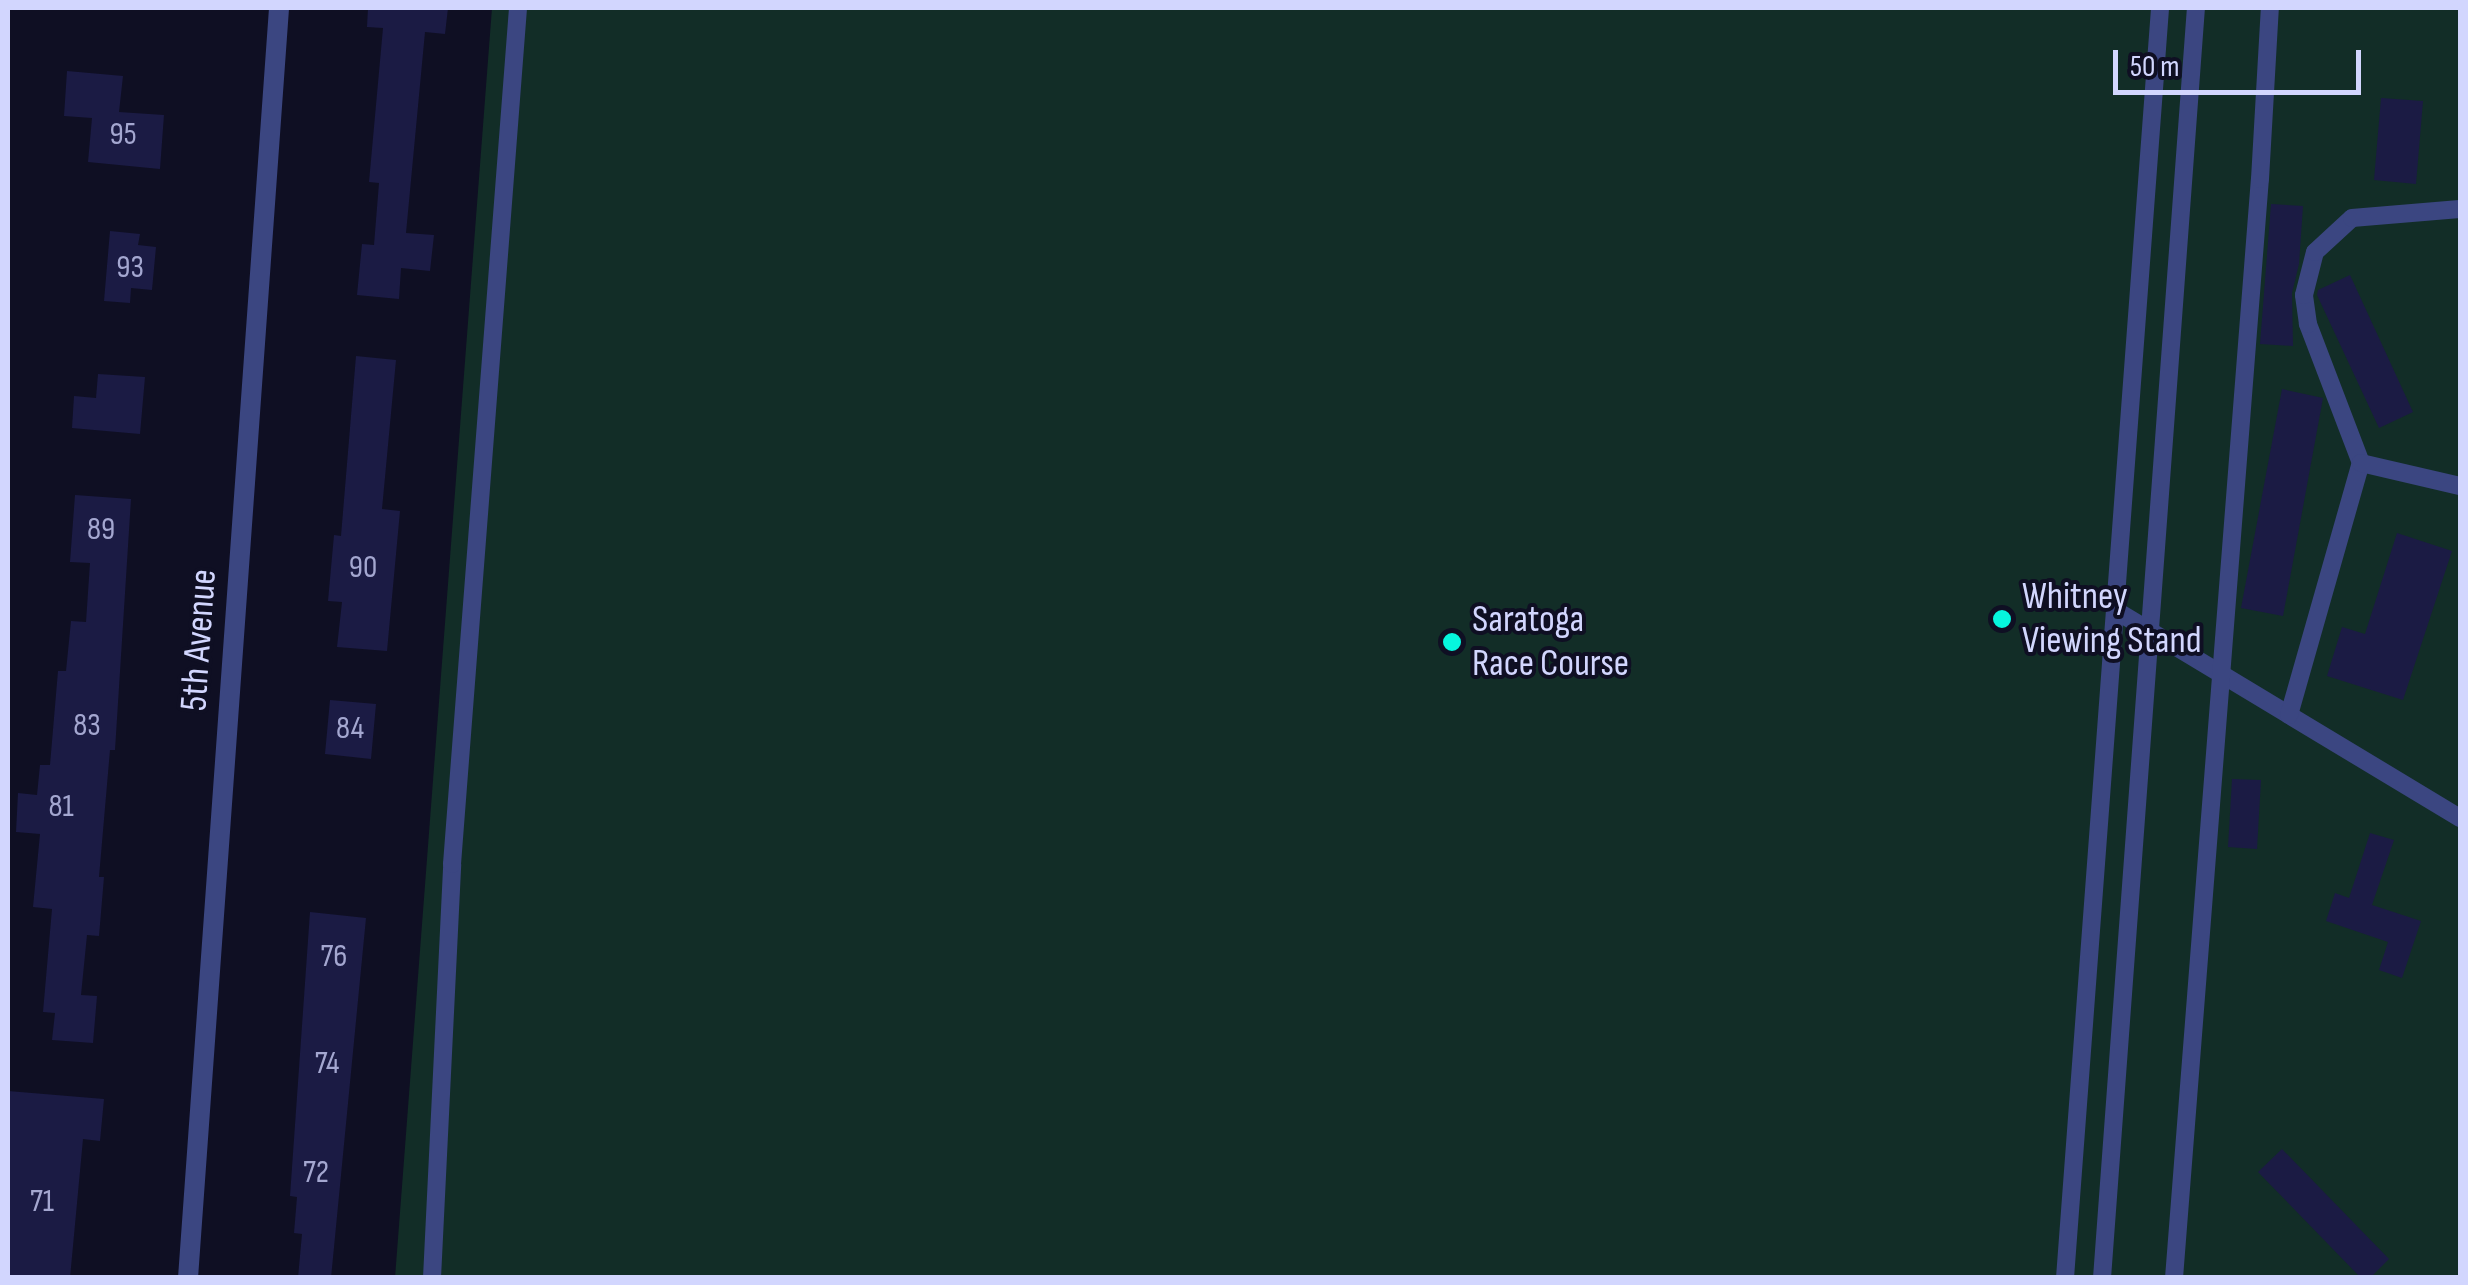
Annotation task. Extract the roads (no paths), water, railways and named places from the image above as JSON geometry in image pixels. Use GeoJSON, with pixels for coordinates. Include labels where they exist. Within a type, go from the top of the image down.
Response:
{"type":"FeatureCollection","features":[{"type":"Feature","properties":{"kind":"street","name":"5th Avenue"},"geometry":{"type":"LineString","coordinates":[[188,1278],[279,8]]}},
{"type":"Feature","properties":{"kind":"lane"},"geometry":{"type":"LineString","coordinates":[[432,1278],[452,864],[518,8]]}},
{"type":"Feature","properties":{"kind":"lane"},"geometry":{"type":"LineString","coordinates":[[2065,1278],[2160,8]]}},
{"type":"Feature","properties":{"kind":"lane"},"geometry":{"type":"LineString","coordinates":[[2102,1278],[2196,8]]}},
{"type":"Feature","properties":{"kind":"lane"},"geometry":{"type":"LineString","coordinates":[[2174,1278],[2270,8]]}},
{"type":"Feature","properties":{"kind":"lane"},"geometry":{"type":"LineString","coordinates":[[2152,122],[2187,125]]}},
{"type":"Feature","properties":{"kind":"lane"},"geometry":{"type":"LineString","coordinates":[[2289,715],[2361,463],[2308,324],[2304,295],[2315,252],[2352,218],[2460,208]]}},
{"type":"Feature","properties":{"kind":"lane"},"geometry":{"type":"LineString","coordinates":[[2361,463],[2460,486]]}},
{"type":"Feature","properties":{"kind":"lane"},"geometry":{"type":"LineString","coordinates":[[2115,610],[2460,818]]}},
{"type":"Feature","properties":{"kind":"lane"},"geometry":{"type":"LineString","coordinates":[[2083,1036],[2119,1038]]}},
{"type":"Feature","properties":{"kind":"place","name":"Whitney Viewing Stand"},"geometry":{"type":"Point","coordinates":[2002,619]}},
{"type":"Feature","properties":{"kind":"place","name":"Saratoga Race Course"},"geometry":{"type":"Point","coordinates":[1452,642]}}]}
